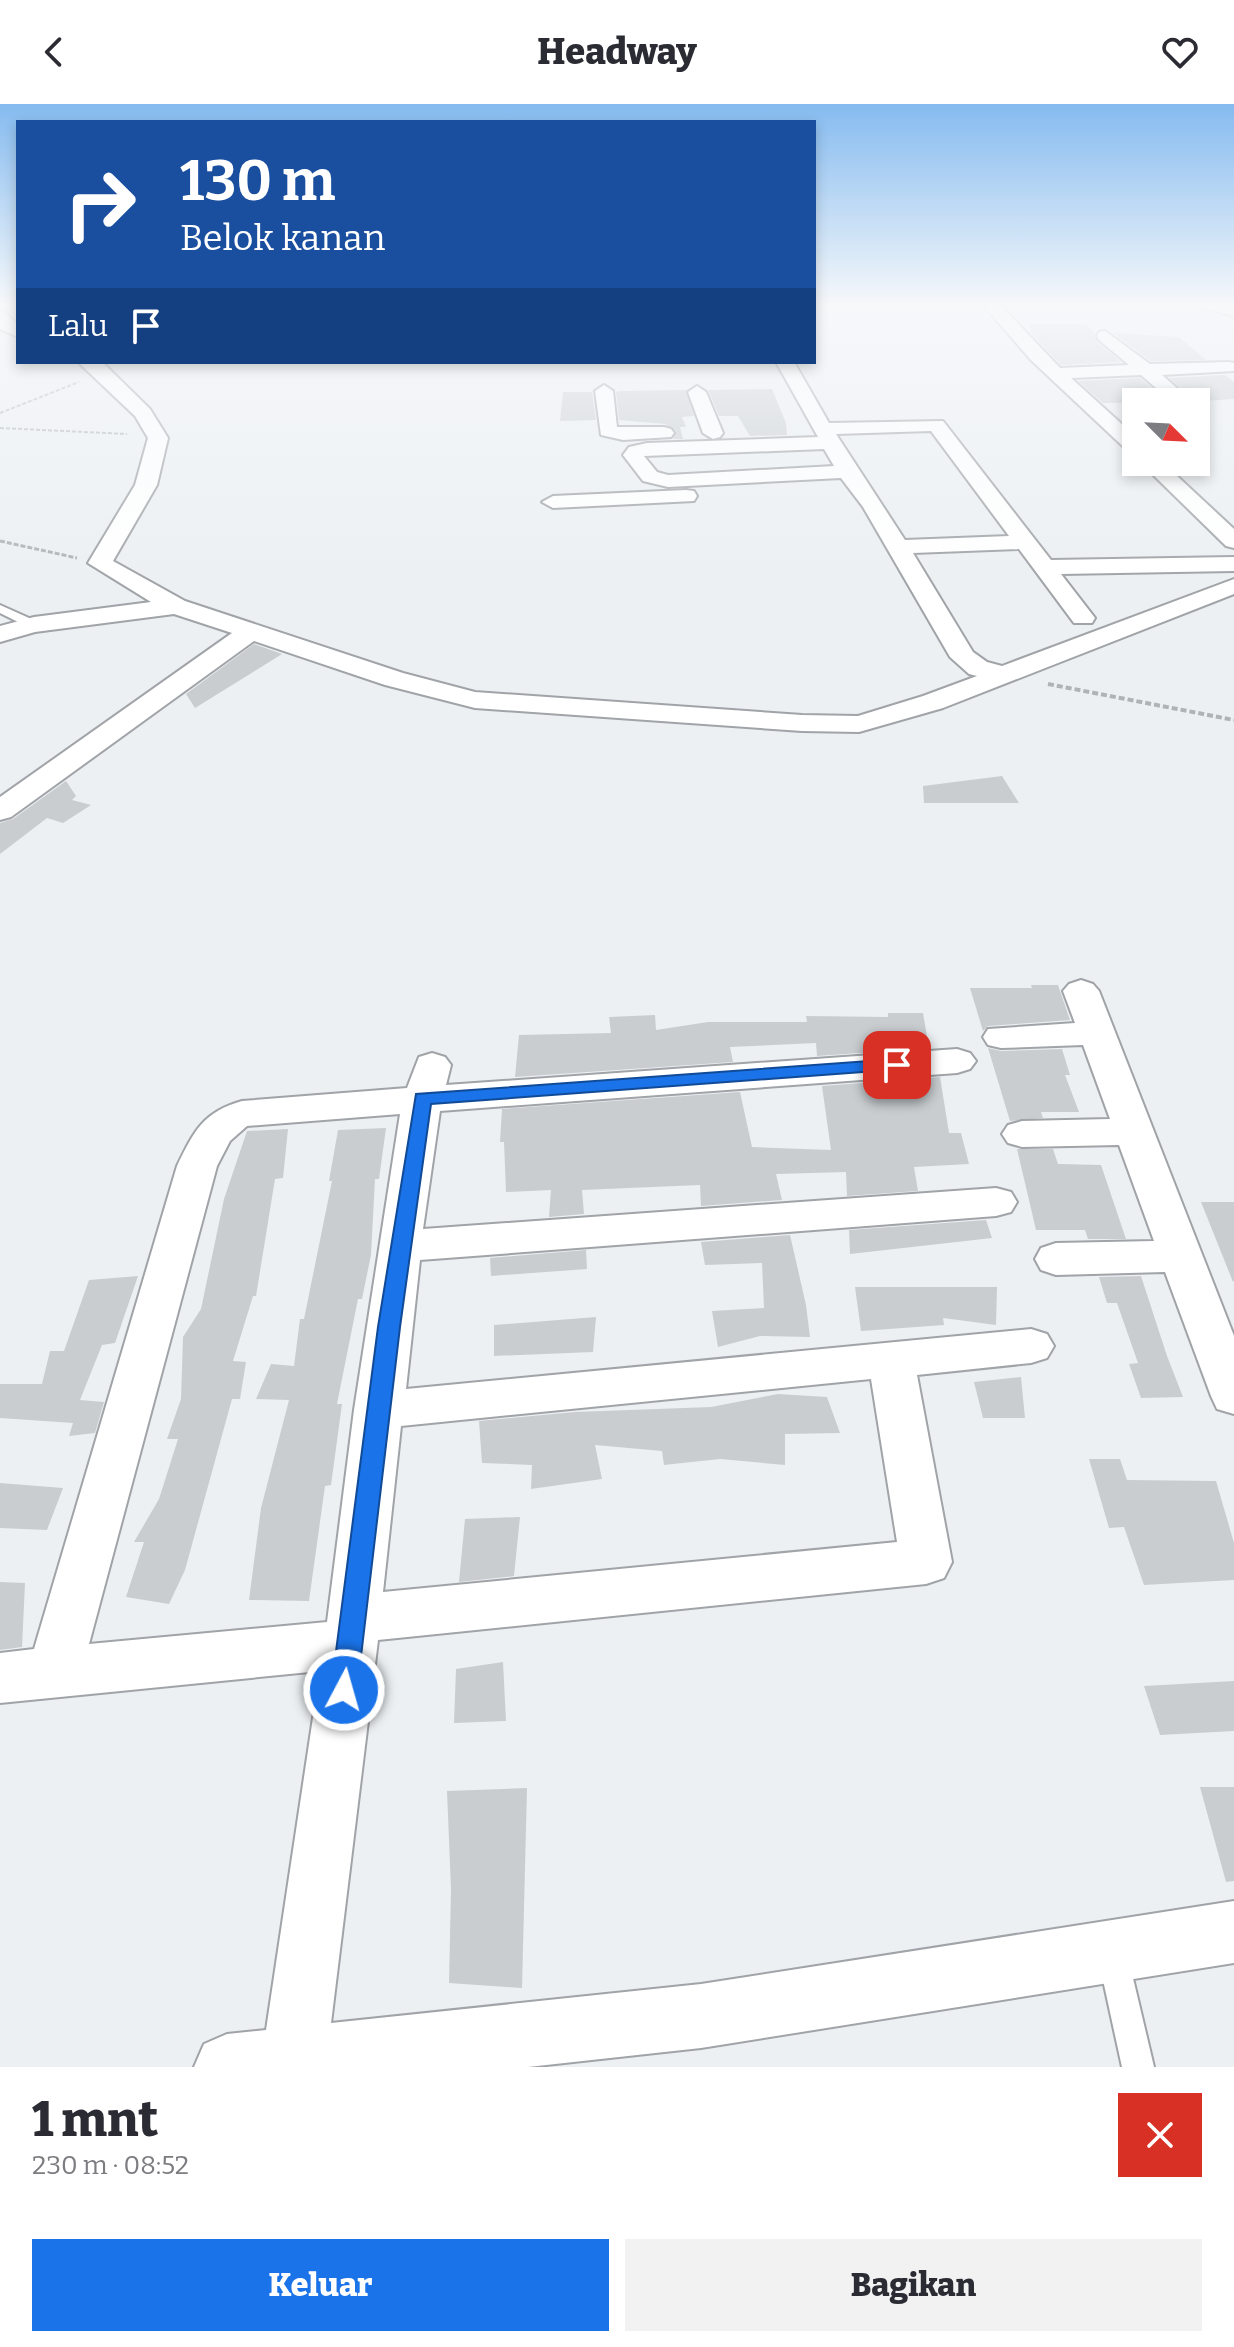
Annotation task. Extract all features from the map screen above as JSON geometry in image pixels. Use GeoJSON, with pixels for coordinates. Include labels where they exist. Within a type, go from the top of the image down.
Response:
{"type":"FeatureCollection","features":[{"type":"Feature","properties":{"kind":"street"},"geometry":{"type":"LineString","coordinates":[[127,398],[143,413],[158,438],[146,485],[100,563],[176,606],[394,679],[475,700],[802,723],[871,721],[1004,675],[1234,586]]}},
{"type":"Feature","properties":{"kind":"street"},"geometry":{"type":"LineString","coordinates":[[605,398],[608,431],[623,434],[825,434]]}},
{"type":"Feature","properties":{"kind":"street"},"geometry":{"type":"LineString","coordinates":[[699,398],[713,433]]}},
{"type":"Feature","properties":{"kind":"street"},"geometry":{"type":"LineString","coordinates":[[805,398],[963,657],[978,668],[1004,675]]}},
{"type":"Feature","properties":{"kind":"street"},"geometry":{"type":"LineString","coordinates":[[1082,398],[1122,435]]}},
{"type":"Feature","properties":{"kind":"street"},"geometry":{"type":"LineString","coordinates":[[854,480],[668,481],[650,477],[633,455],[636,451],[647,449],[936,425],[1083,618]]}},
{"type":"Feature","properties":{"kind":"street"},"geometry":{"type":"LineString","coordinates":[[1165,476],[1234,541]]}},
{"type":"Feature","properties":{"kind":"street"},"geometry":{"type":"LineString","coordinates":[[553,502],[854,480]]}},
{"type":"Feature","properties":{"kind":"street"},"geometry":{"type":"LineString","coordinates":[[898,547],[1025,542]]}},
{"type":"Feature","properties":{"kind":"street"},"geometry":{"type":"LineString","coordinates":[[1044,567],[1234,564]]}},
{"type":"Feature","properties":{"kind":"street"},"geometry":{"type":"LineString","coordinates":[[0,634],[34,625],[176,606]]}},
{"type":"Feature","properties":{"kind":"street"},"geometry":{"type":"LineString","coordinates":[[0,811],[251,631]]}},
{"type":"Feature","properties":{"kind":"street"},"geometry":{"type":"LineString","coordinates":[[1081,991],[1234,1396]]}},
{"type":"Feature","properties":{"kind":"street"},"geometry":{"type":"LineString","coordinates":[[1001,1037],[1097,1033]]}},
{"type":"Feature","properties":{"kind":"street"},"geometry":{"type":"LineString","coordinates":[[54,1673],[197,1166],[211,1133],[224,1119],[236,1114],[427,1082],[957,1061]]}},
{"type":"Feature","properties":{"kind":"street"},"geometry":{"type":"LineString","coordinates":[[294,2059],[400,1246],[427,1082]]}},
{"type":"Feature","properties":{"kind":"street"},"geometry":{"type":"LineString","coordinates":[[1022,1134],[1134,1132]]}},
{"type":"Feature","properties":{"kind":"street"},"geometry":{"type":"LineString","coordinates":[[400,1246],[996,1202]]}},
{"type":"Feature","properties":{"kind":"street"},"geometry":{"type":"LineString","coordinates":[[1056,1259],[1181,1256]]}},
{"type":"Feature","properties":{"kind":"street"},"geometry":{"type":"LineString","coordinates":[[378,1410],[1031,1346]]}},
{"type":"Feature","properties":{"kind":"street"},"geometry":{"type":"LineString","coordinates":[[0,1678],[351,1631],[926,1562],[891,1359]]}},
{"type":"Feature","properties":{"kind":"street"},"geometry":{"type":"LineString","coordinates":[[227,2067],[701,2016],[1234,1932]]}},
{"type":"Feature","properties":{"kind":"lane"},"geometry":{"type":"LineString","coordinates":[[0,608],[34,625]]}},
{"type":"Feature","properties":{"kind":"lane"},"geometry":{"type":"LineString","coordinates":[[1111,1950],[1138,2067]]}},
{"type":"Feature","properties":{"kind":"path"},"geometry":{"type":"LineString","coordinates":[[0,413],[31,398]]}},
{"type":"Feature","properties":{"kind":"path"},"geometry":{"type":"LineString","coordinates":[[0,428],[94,434],[155,432]]}},
{"type":"Feature","properties":{"kind":"path"},"geometry":{"type":"LineString","coordinates":[[0,541],[100,563]]}},
{"type":"Feature","properties":{"kind":"path"},"geometry":{"type":"LineString","coordinates":[[1004,675],[1234,720]]}},
{"type":"Feature","properties":{"kind":"building"},"geometry":{"type":"Polygon","coordinates":[[[562,398],[593,398],[596,420],[560,421],[562,398]]]}},
{"type":"Feature","properties":{"kind":"building"},"geometry":{"type":"Polygon","coordinates":[[[617,398],[688,398],[694,416],[682,417],[686,427],[680,427],[683,439],[673,439],[676,431],[665,424],[619,420],[617,398]]]}},
{"type":"Feature","properties":{"kind":"building"},"geometry":{"type":"Polygon","coordinates":[[[711,398],[776,398],[786,423],[787,435],[750,436],[738,416],[719,416],[711,398]]]}},
{"type":"Feature","properties":{"kind":"building"},"geometry":{"type":"Polygon","coordinates":[[[1097,398],[1122,398],[1122,403],[1103,403],[1097,398]]]}},
{"type":"Feature","properties":{"kind":"building"},"geometry":{"type":"Polygon","coordinates":[[[1210,398],[1234,399],[1210,400],[1210,398]]]}},
{"type":"Feature","properties":{"kind":"building"},"geometry":{"type":"Polygon","coordinates":[[[254,644],[282,654],[195,708],[186,694],[254,644]]]}},
{"type":"Feature","properties":{"kind":"building"},"geometry":{"type":"Polygon","coordinates":[[[1002,776],[1019,803],[924,803],[923,786],[1002,776]]]}},
{"type":"Feature","properties":{"kind":"building"},"geometry":{"type":"Polygon","coordinates":[[[66,781],[76,796],[72,800],[91,805],[63,823],[47,818],[0,854],[0,823],[13,819],[66,781]]]}},
{"type":"Feature","properties":{"kind":"building"},"geometry":{"type":"Polygon","coordinates":[[[1031,985],[1058,985],[1070,1020],[988,1026],[983,1031],[970,988],[1032,988],[1031,985]]]}},
{"type":"Feature","properties":{"kind":"building"},"geometry":{"type":"Polygon","coordinates":[[[888,1013],[923,1013],[929,1048],[817,1056],[816,1043],[730,1047],[733,1062],[515,1077],[519,1035],[611,1033],[609,1017],[655,1015],[656,1030],[708,1022],[807,1022],[806,1016],[888,1017],[888,1013]]]}},
{"type":"Feature","properties":{"kind":"building"},"geometry":{"type":"Polygon","coordinates":[[[988,1048],[1001,1051],[1062,1049],[1070,1075],[1065,1075],[1079,1112],[1041,1112],[1043,1118],[1010,1121],[988,1048]]]}},
{"type":"Feature","properties":{"kind":"building"},"geometry":{"type":"Polygon","coordinates":[[[940,1077],[949,1133],[961,1133],[969,1164],[914,1167],[918,1191],[847,1196],[846,1172],[776,1174],[782,1200],[701,1206],[700,1185],[582,1190],[584,1214],[549,1217],[551,1190],[506,1192],[504,1142],[500,1142],[502,1109],[740,1092],[752,1147],[831,1150],[822,1086],[940,1077]]]}},
{"type":"Feature","properties":{"kind":"building"},"geometry":{"type":"Polygon","coordinates":[[[386,1128],[379,1179],[375,1179],[371,1255],[362,1299],[358,1299],[337,1404],[342,1404],[331,1485],[325,1486],[309,1601],[249,1600],[261,1508],[289,1400],[256,1399],[271,1364],[294,1366],[300,1319],[304,1319],[332,1181],[329,1181],[338,1130],[386,1128]]]}},
{"type":"Feature","properties":{"kind":"building"},"geometry":{"type":"Polygon","coordinates":[[[288,1129],[283,1178],[275,1179],[256,1296],[253,1296],[233,1361],[246,1362],[240,1399],[232,1399],[185,1570],[169,1604],[126,1597],[144,1542],[134,1542],[159,1499],[178,1439],[167,1439],[181,1399],[183,1337],[201,1309],[224,1199],[247,1131],[288,1129]]]}},
{"type":"Feature","properties":{"kind":"building"},"geometry":{"type":"Polygon","coordinates":[[[1017,1149],[1053,1149],[1058,1164],[1101,1165],[1126,1239],[1088,1239],[1085,1230],[1036,1230],[1017,1149]]]}},
{"type":"Feature","properties":{"kind":"building"},"geometry":{"type":"Polygon","coordinates":[[[1201,1202],[1234,1202],[1233,1282],[1201,1202]]]}},
{"type":"Feature","properties":{"kind":"building"},"geometry":{"type":"Polygon","coordinates":[[[986,1220],[992,1238],[850,1254],[849,1230],[986,1220]]]}},
{"type":"Feature","properties":{"kind":"building"},"geometry":{"type":"Polygon","coordinates":[[[790,1235],[810,1337],[760,1336],[718,1347],[712,1311],[764,1308],[762,1263],[705,1265],[701,1242],[790,1235]]]}},
{"type":"Feature","properties":{"kind":"building"},"geometry":{"type":"Polygon","coordinates":[[[586,1250],[587,1269],[491,1276],[490,1258],[586,1250]]]}},
{"type":"Feature","properties":{"kind":"building"},"geometry":{"type":"Polygon","coordinates":[[[138,1276],[115,1343],[102,1345],[80,1400],[104,1402],[95,1433],[69,1436],[73,1423],[0,1418],[0,1384],[42,1384],[50,1351],[64,1351],[89,1280],[138,1276]]]}},
{"type":"Feature","properties":{"kind":"building"},"geometry":{"type":"Polygon","coordinates":[[[1141,1276],[1183,1397],[1141,1398],[1129,1364],[1138,1363],[1117,1303],[1107,1303],[1099,1277],[1141,1276]]]}},
{"type":"Feature","properties":{"kind":"building"},"geometry":{"type":"Polygon","coordinates":[[[855,1287],[997,1287],[996,1325],[943,1318],[944,1325],[861,1331],[855,1287]]]}},
{"type":"Feature","properties":{"kind":"building"},"geometry":{"type":"Polygon","coordinates":[[[596,1317],[593,1352],[494,1356],[494,1325],[596,1317]]]}},
{"type":"Feature","properties":{"kind":"building"},"geometry":{"type":"Polygon","coordinates":[[[1021,1377],[1025,1418],[983,1418],[974,1382],[1021,1377]]]}},
{"type":"Feature","properties":{"kind":"building"},"geometry":{"type":"Polygon","coordinates":[[[778,1394],[827,1397],[840,1433],[785,1434],[785,1465],[720,1459],[664,1465],[662,1451],[595,1445],[602,1479],[531,1489],[532,1465],[482,1463],[479,1421],[575,1412],[711,1407],[778,1394]]]}},
{"type":"Feature","properties":{"kind":"building"},"geometry":{"type":"Polygon","coordinates":[[[1089,1459],[1120,1459],[1127,1480],[1216,1481],[1234,1543],[1234,1580],[1144,1585],[1124,1527],[1109,1528],[1089,1459]]]}},
{"type":"Feature","properties":{"kind":"building"},"geometry":{"type":"Polygon","coordinates":[[[0,1483],[63,1488],[47,1530],[0,1528],[0,1483]]]}},
{"type":"Feature","properties":{"kind":"building"},"geometry":{"type":"Polygon","coordinates":[[[520,1517],[514,1576],[459,1582],[465,1519],[520,1517]]]}},
{"type":"Feature","properties":{"kind":"building"},"geometry":{"type":"Polygon","coordinates":[[[0,1582],[25,1583],[22,1647],[0,1650],[0,1582]]]}},
{"type":"Feature","properties":{"kind":"building"},"geometry":{"type":"Polygon","coordinates":[[[503,1662],[506,1721],[454,1723],[456,1669],[503,1662]]]}},
{"type":"Feature","properties":{"kind":"building"},"geometry":{"type":"Polygon","coordinates":[[[1234,1681],[1234,1731],[1160,1735],[1144,1686],[1234,1681]]]}},
{"type":"Feature","properties":{"kind":"building"},"geometry":{"type":"Polygon","coordinates":[[[1200,1787],[1234,1787],[1234,1881],[1226,1882],[1200,1787]]]}},
{"type":"Feature","properties":{"kind":"building"},"geometry":{"type":"Polygon","coordinates":[[[527,1788],[522,1988],[449,1983],[451,1889],[447,1791],[527,1788]]]}},
{"type":"Feature","properties":{"kind":"route"},"geometry":{"type":"LineString","coordinates":[[344,1690],[389,1327],[422,1098],[897,1065]]}}]}
